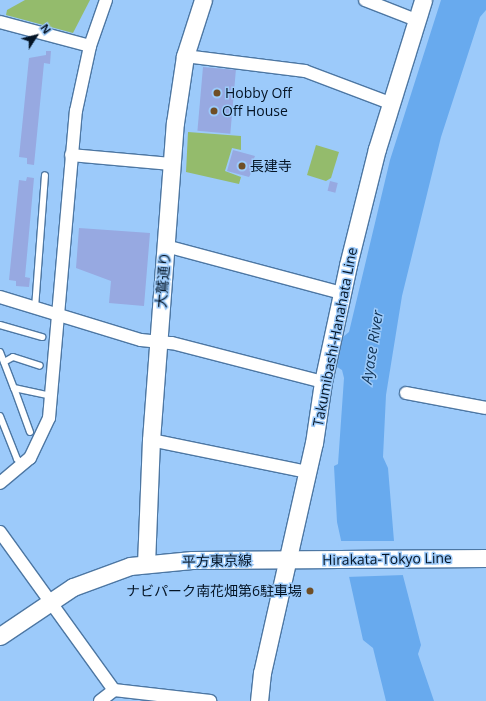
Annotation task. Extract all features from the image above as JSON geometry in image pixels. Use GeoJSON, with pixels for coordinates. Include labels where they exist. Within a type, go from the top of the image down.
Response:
{"type":"FeatureCollection","features":[{"type":"Feature","properties":{"kind":"main road","name":"大鷲通り"},"geometry":{"type":"LineString","coordinates":[[146,564],[151,440],[171,164],[185,56],[203,0]]}},
{"type":"Feature","properties":{"kind":"main road","name":"Takumibashi-Hanahata Line"},"geometry":{"type":"LineString","coordinates":[[259,701],[287,560],[307,472],[323,382],[342,293],[390,102],[416,20],[424,0]]}},
{"type":"Feature","properties":{"kind":"main road","name":"Hirakata-Tokyo Line"},"geometry":{"type":"LineString","coordinates":[[287,560],[486,558]]}},
{"type":"Feature","properties":{"kind":"main road","name":"平方東京線"},"geometry":{"type":"LineString","coordinates":[[0,636],[49,600],[97,577],[146,564],[287,560]]}},
{"type":"Feature","properties":{"kind":"street"},"geometry":{"type":"LineString","coordinates":[[0,483],[23,465],[44,432],[52,396],[57,315],[71,155],[81,77],[106,0]]}},
{"type":"Feature","properties":{"kind":"street"},"geometry":{"type":"LineString","coordinates":[[365,0],[416,20]]}},
{"type":"Feature","properties":{"kind":"street"},"geometry":{"type":"LineString","coordinates":[[0,22],[90,46]]}},
{"type":"Feature","properties":{"kind":"street"},"geometry":{"type":"LineString","coordinates":[[185,56],[305,71],[390,102]]}},
{"type":"Feature","properties":{"kind":"street"},"geometry":{"type":"LineString","coordinates":[[71,155],[171,164]]}},
{"type":"Feature","properties":{"kind":"street"},"geometry":{"type":"LineString","coordinates":[[166,246],[342,293]]}},
{"type":"Feature","properties":{"kind":"street"},"geometry":{"type":"LineString","coordinates":[[0,297],[140,340],[158,342],[323,382]]}},
{"type":"Feature","properties":{"kind":"street"},"geometry":{"type":"LineString","coordinates":[[406,393],[486,408]]}},
{"type":"Feature","properties":{"kind":"street"},"geometry":{"type":"LineString","coordinates":[[151,440],[307,472]]}},
{"type":"Feature","properties":{"kind":"street"},"geometry":{"type":"LineString","coordinates":[[0,532],[114,690],[162,698],[210,701]]}},
{"type":"Feature","properties":{"kind":"street"},"geometry":{"type":"LineString","coordinates":[[100,701],[114,690]]}},
{"type":"Feature","properties":{"kind":"lane"},"geometry":{"type":"LineString","coordinates":[[35,308],[45,175]]}},
{"type":"Feature","properties":{"kind":"lane"},"geometry":{"type":"LineString","coordinates":[[0,324],[42,337]]}},
{"type":"Feature","properties":{"kind":"lane"},"geometry":{"type":"LineString","coordinates":[[0,352],[30,432]]}},
{"type":"Feature","properties":{"kind":"lane"},"geometry":{"type":"LineString","coordinates":[[4,362],[13,357],[40,366]]}},
{"type":"Feature","properties":{"kind":"lane"},"geometry":{"type":"LineString","coordinates":[[14,388],[52,396]]}},
{"type":"Feature","properties":{"kind":"lane"},"geometry":{"type":"LineString","coordinates":[[0,415],[17,459],[23,465]]}},
{"type":"Feature","properties":{"kind":"green space"},"geometry":{"type":"Polygon","coordinates":[[[25,0],[90,0],[73,33],[6,15],[7,10],[25,0]]]}},
{"type":"Feature","properties":{"kind":"green space"},"geometry":{"type":"Polygon","coordinates":[[[188,132],[241,136],[241,150],[232,148],[225,171],[241,177],[239,184],[186,172],[188,132]]]}},
{"type":"Feature","properties":{"kind":"green space"},"geometry":{"type":"Polygon","coordinates":[[[316,145],[339,152],[331,178],[326,181],[307,175],[316,145]]]}},
{"type":"Feature","properties":{"kind":"water","name":"Ayase River"},"geometry":{"type":"Polygon","coordinates":[[[441,0],[486,0],[486,10],[480,17],[441,137],[402,296],[386,395],[383,457],[388,468],[394,541],[421,645],[418,654],[434,701],[386,701],[373,648],[363,640],[337,522],[334,466],[338,464],[344,378],[342,370],[337,367],[343,337],[349,332],[390,160],[441,0]]]}},
{"type":"Feature","properties":{"kind":"pier"},"geometry":{"type":"Polygon","coordinates":[[[338,541],[395,541],[404,575],[346,577],[338,541]]]}},
{"type":"Feature","properties":{"kind":"building"},"geometry":{"type":"Polygon","coordinates":[[[46,51],[51,51],[50,64],[44,63],[34,165],[27,164],[27,158],[19,157],[29,58],[46,55],[46,51]]]}},
{"type":"Feature","properties":{"kind":"building"},"geometry":{"type":"Polygon","coordinates":[[[203,67],[236,70],[230,134],[197,131],[203,67]]]}},
{"type":"Feature","properties":{"kind":"building","name":"長建寺"},"geometry":{"type":"Polygon","coordinates":[[[233,150],[255,156],[253,161],[257,162],[249,177],[227,171],[233,150]]]}},
{"type":"Feature","properties":{"kind":"building"},"geometry":{"type":"Polygon","coordinates":[[[27,177],[34,178],[25,277],[30,278],[29,287],[16,286],[16,281],[9,280],[19,180],[26,181],[27,177]]]}},
{"type":"Feature","properties":{"kind":"building"},"geometry":{"type":"Polygon","coordinates":[[[330,181],[338,183],[335,193],[328,191],[330,181]]]}},
{"type":"Feature","properties":{"kind":"building"},"geometry":{"type":"Polygon","coordinates":[[[79,228],[150,233],[144,306],[109,303],[111,281],[76,268],[79,228]]]}},
{"type":"Feature","properties":{"kind":"place","name":"Hobby Off"},"geometry":{"type":"Point","coordinates":[217,93]}},
{"type":"Feature","properties":{"kind":"place","name":"Off House"},"geometry":{"type":"Point","coordinates":[214,111]}},
{"type":"Feature","properties":{"kind":"place","name":"長建寺"},"geometry":{"type":"Point","coordinates":[242,166]}},
{"type":"Feature","properties":{"kind":"place","name":"ナビパーク南花畑第6駐車場"},"geometry":{"type":"Point","coordinates":[310,591]}}]}
